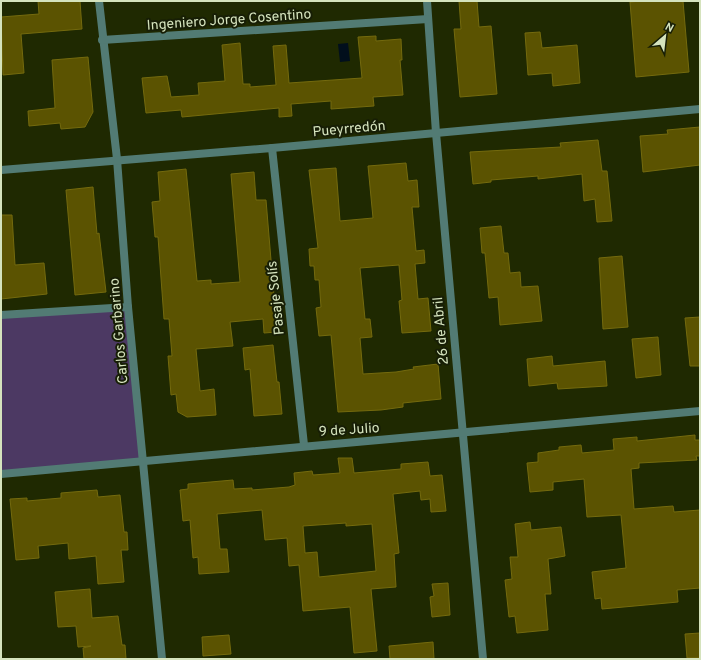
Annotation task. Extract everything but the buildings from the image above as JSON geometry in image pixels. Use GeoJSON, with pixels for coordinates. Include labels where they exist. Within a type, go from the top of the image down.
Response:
{"type":"FeatureCollection","features":[{"type":"Feature","properties":{"kind":"street","name":"Carlos Garbarino"},"geometry":{"type":"LineString","coordinates":[[99,1],[102,40],[117,160],[128,306],[162,659]]}},
{"type":"Feature","properties":{"kind":"street","name":"26 de Abril"},"geometry":{"type":"LineString","coordinates":[[427,1],[436,133],[483,659]]}},
{"type":"Feature","properties":{"kind":"street","name":"Ingeniero Jorge Cosentino"},"geometry":{"type":"LineString","coordinates":[[102,40],[428,19]]}},
{"type":"Feature","properties":{"kind":"street","name":"Pueyrredón"},"geometry":{"type":"LineString","coordinates":[[1,170],[272,148],[700,109]]}},
{"type":"Feature","properties":{"kind":"street","name":"Pasaje Solís"},"geometry":{"type":"LineString","coordinates":[[272,148],[304,445]]}},
{"type":"Feature","properties":{"kind":"street"},"geometry":{"type":"LineString","coordinates":[[1,316],[128,306]]}},
{"type":"Feature","properties":{"kind":"street","name":"9 de Julio"},"geometry":{"type":"LineString","coordinates":[[1,474],[304,445],[462,433],[700,411]]}},
{"type":"Feature","properties":{"kind":"shaded area"},"geometry":{"type":"Polygon","coordinates":[[[128,307],[143,460],[1,474],[1,318],[128,307]]]}},
{"type":"Feature","properties":{"kind":"water"},"geometry":{"type":"Polygon","coordinates":[[[348,43],[350,61],[340,62],[338,44],[348,43]]]}}]}
